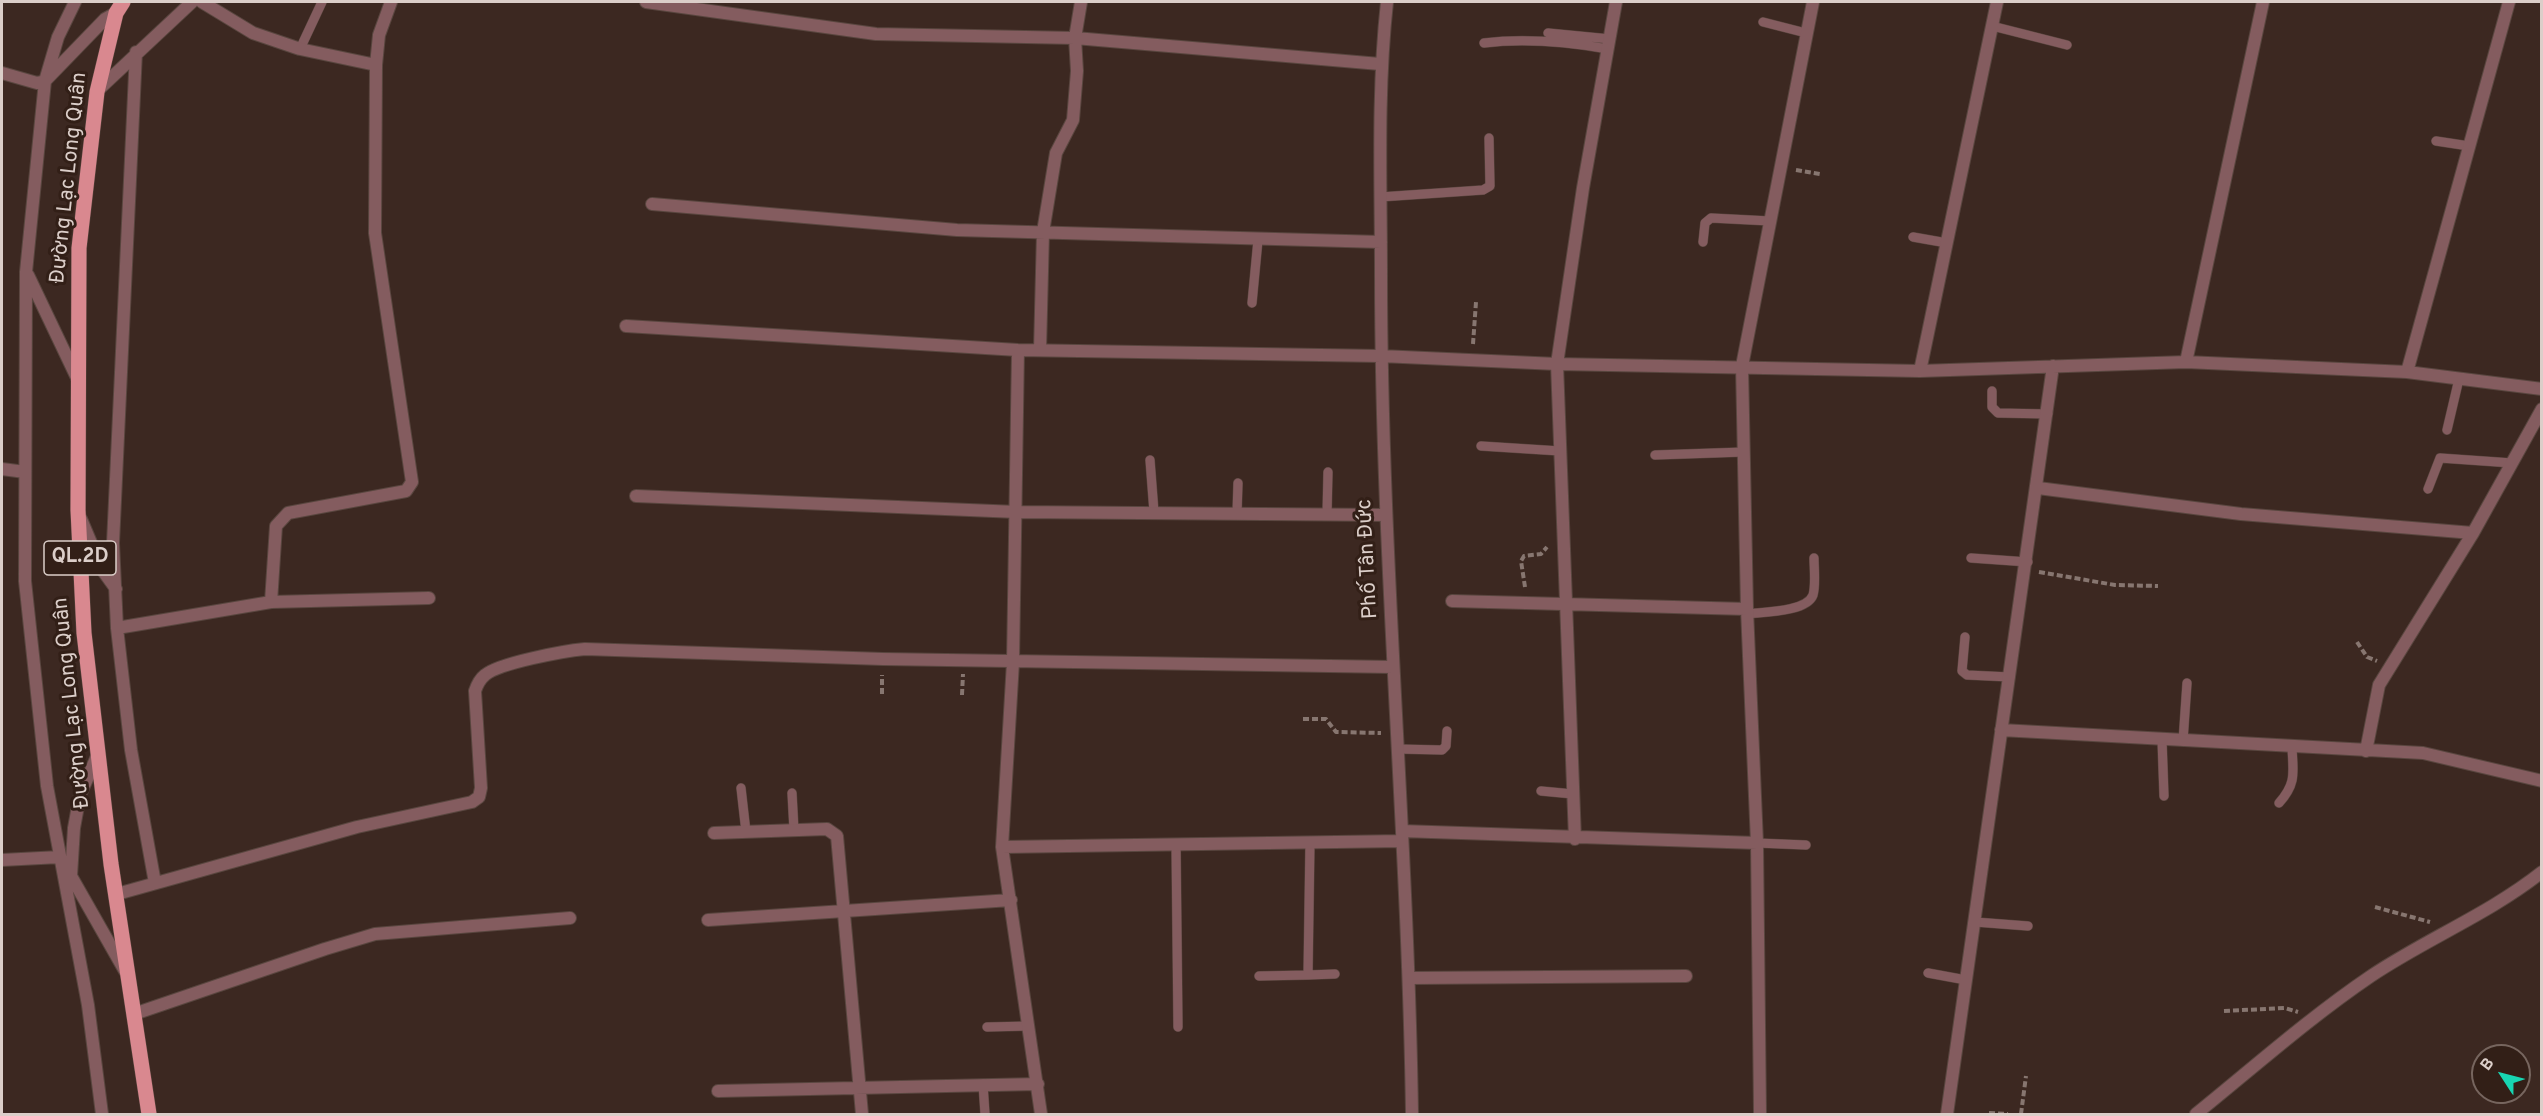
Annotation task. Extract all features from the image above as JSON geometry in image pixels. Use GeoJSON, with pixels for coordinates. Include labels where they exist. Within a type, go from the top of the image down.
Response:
{"type":"FeatureCollection","features":[{"type":"Feature","properties":{"kind":"main road","name":"Đường Lạc Long Quân"},"geometry":{"type":"LineString","coordinates":[[120,7],[97,92],[79,248],[76,378],[78,510],[84,633],[98,754],[149,1114]]}},
{"type":"Feature","properties":{"kind":"street"},"geometry":{"type":"LineString","coordinates":[[75,2],[58,37],[45,81],[26,272],[25,581],[47,786],[60,857],[67,877],[88,1005],[102,1114]]}},
{"type":"Feature","properties":{"kind":"street"},"geometry":{"type":"LineString","coordinates":[[97,92],[136,52],[192,2]]}},
{"type":"Feature","properties":{"kind":"street"},"geometry":{"type":"LineString","coordinates":[[202,2],[253,33],[300,50],[376,65]]}},
{"type":"Feature","properties":{"kind":"street"},"geometry":{"type":"LineString","coordinates":[[271,602],[276,526],[282,518],[288,513],[406,491],[412,482],[375,233],[376,65],[379,35],[391,2]]}},
{"type":"Feature","properties":{"kind":"street"},"geometry":{"type":"LineString","coordinates":[[646,2],[876,34],[1075,38],[1380,64]]}},
{"type":"Feature","properties":{"kind":"street"},"geometry":{"type":"LineString","coordinates":[[1040,350],[1042,232],[1056,153],[1073,120],[1077,71],[1075,38],[1081,2]]}},
{"type":"Feature","properties":{"kind":"street","name":"Phố Tân Đức"},"geometry":{"type":"LineString","coordinates":[[1387,2],[1380,64],[1381,356],[1393,667],[1410,978],[1412,1114]]}},
{"type":"Feature","properties":{"kind":"street"},"geometry":{"type":"LineString","coordinates":[[1575,839],[1557,364],[1583,188],[1616,2]]}},
{"type":"Feature","properties":{"kind":"street"},"geometry":{"type":"LineString","coordinates":[[1760,1114],[1757,843],[1747,611],[1742,366],[1813,2]]}},
{"type":"Feature","properties":{"kind":"street"},"geometry":{"type":"LineString","coordinates":[[1920,371],[1997,2]]}},
{"type":"Feature","properties":{"kind":"street"},"geometry":{"type":"LineString","coordinates":[[2186,362],[2263,2]]}},
{"type":"Feature","properties":{"kind":"street"},"geometry":{"type":"LineString","coordinates":[[2407,372],[2509,2]]}},
{"type":"Feature","properties":{"kind":"street"},"geometry":{"type":"LineString","coordinates":[[2,73],[37,83],[45,81],[105,18],[120,7]]}},
{"type":"Feature","properties":{"kind":"street"},"geometry":{"type":"LineString","coordinates":[[136,52],[113,543],[117,628],[131,750],[155,883]]}},
{"type":"Feature","properties":{"kind":"street"},"geometry":{"type":"LineString","coordinates":[[652,204],[957,230],[1381,242]]}},
{"type":"Feature","properties":{"kind":"street"},"geometry":{"type":"LineString","coordinates":[[26,272],[76,378]]}},
{"type":"Feature","properties":{"kind":"street"},"geometry":{"type":"LineString","coordinates":[[626,326],[1018,350],[1381,356],[1557,364],[1920,371],[2186,362],[2407,372],[2541,389]]}},
{"type":"Feature","properties":{"kind":"street"},"geometry":{"type":"LineString","coordinates":[[1018,350],[1013,662],[1002,847],[1041,1114]]}},
{"type":"Feature","properties":{"kind":"street"},"geometry":{"type":"LineString","coordinates":[[1947,1114],[2054,366]]}},
{"type":"Feature","properties":{"kind":"street"},"geometry":{"type":"LineString","coordinates":[[2366,751],[2379,685],[2473,533],[2541,409]]}},
{"type":"Feature","properties":{"kind":"street"},"geometry":{"type":"LineString","coordinates":[[2,469],[25,472]]}},
{"type":"Feature","properties":{"kind":"street"},"geometry":{"type":"LineString","coordinates":[[2038,488],[2241,514],[2473,533]]}},
{"type":"Feature","properties":{"kind":"street"},"geometry":{"type":"LineString","coordinates":[[636,496],[1017,512],[1386,514]]}},
{"type":"Feature","properties":{"kind":"street"},"geometry":{"type":"LineString","coordinates":[[78,510],[103,571],[116,590]]}},
{"type":"Feature","properties":{"kind":"street"},"geometry":{"type":"LineString","coordinates":[[117,628],[271,602],[429,598]]}},
{"type":"Feature","properties":{"kind":"street"},"geometry":{"type":"LineString","coordinates":[[1452,601],[1566,603],[1747,611]]}},
{"type":"Feature","properties":{"kind":"street"},"geometry":{"type":"LineString","coordinates":[[117,894],[357,827],[472,802],[479,798],[481,788],[475,691],[478,683],[486,674],[551,653],[605,650],[716,656],[1393,667]]}},
{"type":"Feature","properties":{"kind":"street"},"geometry":{"type":"LineString","coordinates":[[2001,730],[2423,753],[2541,781]]}},
{"type":"Feature","properties":{"kind":"street"},"geometry":{"type":"LineString","coordinates":[[98,754],[80,795],[67,877],[129,979]]}},
{"type":"Feature","properties":{"kind":"street"},"geometry":{"type":"LineString","coordinates":[[714,833],[827,828],[837,836],[842,912],[862,1114]]}},
{"type":"Feature","properties":{"kind":"street"},"geometry":{"type":"LineString","coordinates":[[1002,847],[1310,843],[1402,836],[1757,843]]}},
{"type":"Feature","properties":{"kind":"street"},"geometry":{"type":"LineString","coordinates":[[2,860],[60,857]]}},
{"type":"Feature","properties":{"kind":"street"},"geometry":{"type":"LineString","coordinates":[[2196,1114],[2304,1026],[2373,974],[2495,905],[2541,872]]}},
{"type":"Feature","properties":{"kind":"street"},"geometry":{"type":"LineString","coordinates":[[708,920],[1011,900]]}},
{"type":"Feature","properties":{"kind":"street"},"geometry":{"type":"LineString","coordinates":[[134,1014],[375,934],[570,918]]}},
{"type":"Feature","properties":{"kind":"street"},"geometry":{"type":"LineString","coordinates":[[1410,978],[1686,976]]}},
{"type":"Feature","properties":{"kind":"street"},"geometry":{"type":"LineString","coordinates":[[718,1091],[1038,1084]]}},
{"type":"Feature","properties":{"kind":"lane"},"geometry":{"type":"LineString","coordinates":[[300,50],[322,2]]}},
{"type":"Feature","properties":{"kind":"lane"},"geometry":{"type":"LineString","coordinates":[[1763,22],[1806,33]]}},
{"type":"Feature","properties":{"kind":"lane"},"geometry":{"type":"LineString","coordinates":[[1992,26],[2067,45]]}},
{"type":"Feature","properties":{"kind":"lane"},"geometry":{"type":"LineString","coordinates":[[1548,33],[1609,44]]}},
{"type":"Feature","properties":{"kind":"lane"},"geometry":{"type":"LineString","coordinates":[[1484,43],[1503,40],[1609,44]]}},
{"type":"Feature","properties":{"kind":"lane"},"geometry":{"type":"LineString","coordinates":[[1380,197],[1484,190],[1490,186],[1489,138]]}},
{"type":"Feature","properties":{"kind":"lane"},"geometry":{"type":"LineString","coordinates":[[2436,141],[2469,146]]}},
{"type":"Feature","properties":{"kind":"lane"},"geometry":{"type":"LineString","coordinates":[[1703,242],[1705,223],[1711,218],[1770,221]]}},
{"type":"Feature","properties":{"kind":"lane"},"geometry":{"type":"LineString","coordinates":[[1913,237],[1947,243]]}},
{"type":"Feature","properties":{"kind":"lane"},"geometry":{"type":"LineString","coordinates":[[1252,303],[1258,240]]}},
{"type":"Feature","properties":{"kind":"lane"},"geometry":{"type":"LineString","coordinates":[[2447,430],[2459,379]]}},
{"type":"Feature","properties":{"kind":"lane"},"geometry":{"type":"LineString","coordinates":[[1992,391],[1992,407],[1998,413],[2048,414]]}},
{"type":"Feature","properties":{"kind":"lane"},"geometry":{"type":"LineString","coordinates":[[1481,446],[1560,451]]}},
{"type":"Feature","properties":{"kind":"lane"},"geometry":{"type":"LineString","coordinates":[[1655,455],[1744,452]]}},
{"type":"Feature","properties":{"kind":"lane"},"geometry":{"type":"LineString","coordinates":[[2428,489],[2440,458],[2512,463]]}},
{"type":"Feature","properties":{"kind":"lane"},"geometry":{"type":"LineString","coordinates":[[1150,460],[1154,512]]}},
{"type":"Feature","properties":{"kind":"lane"},"geometry":{"type":"LineString","coordinates":[[1327,514],[1328,472]]}},
{"type":"Feature","properties":{"kind":"lane"},"geometry":{"type":"LineString","coordinates":[[1237,513],[1238,483]]}},
{"type":"Feature","properties":{"kind":"lane"},"geometry":{"type":"LineString","coordinates":[[1747,611],[1796,608],[1805,604],[1813,596],[1814,558]]}},
{"type":"Feature","properties":{"kind":"lane"},"geometry":{"type":"LineString","coordinates":[[1971,558],[2027,566]]}},
{"type":"Feature","properties":{"kind":"lane"},"geometry":{"type":"LineString","coordinates":[[1965,637],[1962,671],[1967,675],[2010,677]]}},
{"type":"Feature","properties":{"kind":"lane"},"geometry":{"type":"LineString","coordinates":[[2182,741],[2187,683]]}},
{"type":"Feature","properties":{"kind":"lane"},"geometry":{"type":"LineString","coordinates":[[1398,749],[1442,750],[1446,746],[1447,731]]}},
{"type":"Feature","properties":{"kind":"lane"},"geometry":{"type":"LineString","coordinates":[[2162,740],[2164,796]]}},
{"type":"Feature","properties":{"kind":"lane"},"geometry":{"type":"LineString","coordinates":[[2278,803],[2290,790],[2293,781],[2292,747]]}},
{"type":"Feature","properties":{"kind":"lane"},"geometry":{"type":"LineString","coordinates":[[741,788],[746,832]]}},
{"type":"Feature","properties":{"kind":"lane"},"geometry":{"type":"LineString","coordinates":[[1541,791],[1574,794]]}},
{"type":"Feature","properties":{"kind":"lane"},"geometry":{"type":"LineString","coordinates":[[792,793],[795,830]]}},
{"type":"Feature","properties":{"kind":"lane"},"geometry":{"type":"LineString","coordinates":[[1308,975],[1310,843]]}},
{"type":"Feature","properties":{"kind":"lane"},"geometry":{"type":"LineString","coordinates":[[1757,843],[1806,845]]}},
{"type":"Feature","properties":{"kind":"lane"},"geometry":{"type":"LineString","coordinates":[[1176,844],[1178,1027]]}},
{"type":"Feature","properties":{"kind":"lane"},"geometry":{"type":"LineString","coordinates":[[1975,922],[2028,926]]}},
{"type":"Feature","properties":{"kind":"lane"},"geometry":{"type":"LineString","coordinates":[[1928,973],[1966,980]]}},
{"type":"Feature","properties":{"kind":"lane"},"geometry":{"type":"LineString","coordinates":[[1259,976],[1335,974]]}},
{"type":"Feature","properties":{"kind":"lane"},"geometry":{"type":"LineString","coordinates":[[987,1027],[1029,1026]]}},
{"type":"Feature","properties":{"kind":"lane"},"geometry":{"type":"LineString","coordinates":[[983,1084],[985,1114]]}},
{"type":"Feature","properties":{"kind":"path"},"geometry":{"type":"LineString","coordinates":[[1780,167],[1820,174]]}},
{"type":"Feature","properties":{"kind":"path"},"geometry":{"type":"LineString","coordinates":[[1471,360],[1476,302]]}},
{"type":"Feature","properties":{"kind":"path"},"geometry":{"type":"LineString","coordinates":[[1527,602],[1521,561],[1524,556],[1541,554],[1547,550],[1547,540]]}},
{"type":"Feature","properties":{"kind":"path"},"geometry":{"type":"LineString","coordinates":[[2027,566],[2115,585],[2158,586]]}},
{"type":"Feature","properties":{"kind":"path"},"geometry":{"type":"LineString","coordinates":[[2356,642],[2367,657],[2389,666]]}},
{"type":"Feature","properties":{"kind":"path"},"geometry":{"type":"LineString","coordinates":[[1303,719],[1326,719],[1336,732],[1397,733]]}},
{"type":"Feature","properties":{"kind":"path"},"geometry":{"type":"LineString","coordinates":[[2375,907],[2454,928]]}},
{"type":"Feature","properties":{"kind":"path"},"geometry":{"type":"LineString","coordinates":[[2224,1011],[2294,1009],[2300,1013],[2304,1026]]}},
{"type":"Feature","properties":{"kind":"path"},"geometry":{"type":"LineString","coordinates":[[2021,1114],[2026,1076]]}},
{"type":"Feature","properties":{"kind":"path"},"geometry":{"type":"LineString","coordinates":[[1989,1113],[2008,1114]]}}]}
